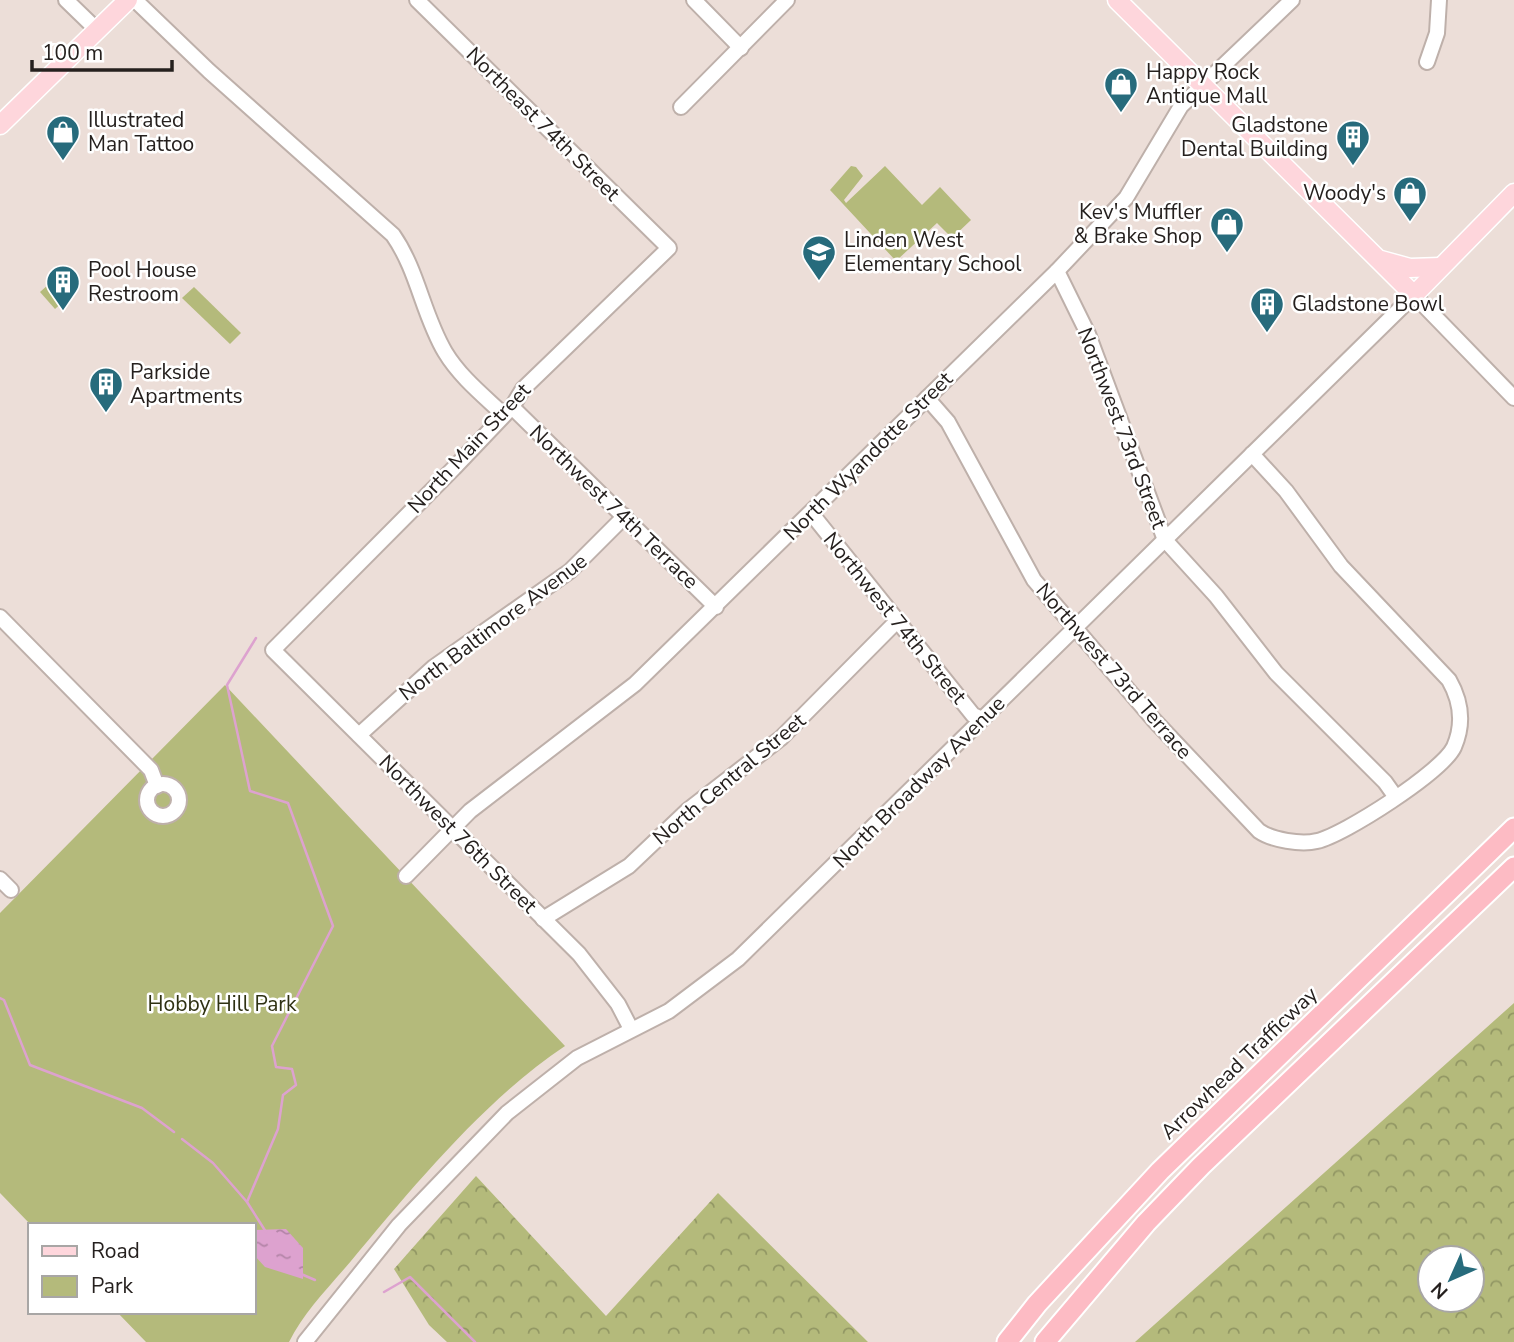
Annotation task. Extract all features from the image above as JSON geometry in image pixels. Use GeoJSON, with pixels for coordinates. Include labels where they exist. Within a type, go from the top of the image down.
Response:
{"type":"FeatureCollection","features":[{"type":"Feature","properties":{"kind":"highway","name":"Arrowhead Trafficway"},"geometry":{"type":"LineString","coordinates":[[1007,1342],[1037,1304],[1160,1171],[1514,828]]}},
{"type":"Feature","properties":{"kind":"highway"},"geometry":{"type":"LineString","coordinates":[[1045,1342],[1146,1223],[1201,1166],[1514,867]]}},
{"type":"Feature","properties":{"kind":"main road"},"geometry":{"type":"LineString","coordinates":[[0,125],[128,0]]}},
{"type":"Feature","properties":{"kind":"main road"},"geometry":{"type":"LineString","coordinates":[[1117,0],[1414,295]]}},
{"type":"Feature","properties":{"kind":"main road","name":"North Broadway Avenue"},"geometry":{"type":"LineString","coordinates":[[1414,295],[1514,193]]}},
{"type":"Feature","properties":{"kind":"main road"},"geometry":{"type":"LineString","coordinates":[[1377,259],[1410,268],[1440,267]]}},
{"type":"Feature","properties":{"kind":"street"},"geometry":{"type":"LineString","coordinates":[[66,0],[97,30]]}},
{"type":"Feature","properties":{"kind":"street","name":"Northwest 74th Terrace"},"geometry":{"type":"LineString","coordinates":[[135,0],[209,71],[393,235],[412,268],[446,353],[462,375],[508,411],[625,516],[716,607]]}},
{"type":"Feature","properties":{"kind":"street","name":"Northeast 74th Street"},"geometry":{"type":"LineString","coordinates":[[418,0],[669,248]]}},
{"type":"Feature","properties":{"kind":"street"},"geometry":{"type":"LineString","coordinates":[[694,0],[741,48]]}},
{"type":"Feature","properties":{"kind":"street"},"geometry":{"type":"LineString","coordinates":[[681,107],[788,0]]}},
{"type":"Feature","properties":{"kind":"street","name":"North Wyandotte Street"},"geometry":{"type":"LineString","coordinates":[[406,876],[454,831],[470,811],[635,684],[1057,271],[1126,198],[1172,117],[1292,0]]}},
{"type":"Feature","properties":{"kind":"street"},"geometry":{"type":"LineString","coordinates":[[1427,62],[1437,33],[1438,0]]}},
{"type":"Feature","properties":{"kind":"street","name":"North Main Street"},"geometry":{"type":"LineString","coordinates":[[273,650],[508,411],[523,389],[669,248]]}},
{"type":"Feature","properties":{"kind":"street","name":"Northwest 73rd Street"},"geometry":{"type":"LineString","coordinates":[[1057,271],[1088,334],[1165,540],[1216,596],[1276,673],[1385,782],[1395,796]]}},
{"type":"Feature","properties":{"kind":"street"},"geometry":{"type":"LineString","coordinates":[[1414,295],[1514,398]]}},
{"type":"Feature","properties":{"kind":"street","name":"North Broadway Avenue"},"geometry":{"type":"LineString","coordinates":[[305,1342],[399,1224],[507,1113],[577,1058],[669,1011],[738,959],[1414,295]]}},
{"type":"Feature","properties":{"kind":"street","name":"Northwest 73rd Terrace"},"geometry":{"type":"LineString","coordinates":[[927,398],[948,422],[1021,559],[1074,629],[1254,827],[1270,837],[1314,842],[1328,837],[1434,771],[1447,758],[1457,737],[1460,715],[1449,680],[1340,566],[1286,491],[1252,454]]}},
{"type":"Feature","properties":{"kind":"street","name":"Northwest 74th Street"},"geometry":{"type":"LineString","coordinates":[[811,513],[973,715],[982,719]]}},
{"type":"Feature","properties":{"kind":"street","name":"North Baltimore Avenue"},"geometry":{"type":"LineString","coordinates":[[359,735],[434,667],[570,571],[625,516]]}},
{"type":"Feature","properties":{"kind":"street"},"geometry":{"type":"LineString","coordinates":[[0,617],[151,770],[157,786]]}},
{"type":"Feature","properties":{"kind":"street","name":"North Central Street"},"geometry":{"type":"LineString","coordinates":[[543,919],[629,866],[688,810],[781,738],[898,620]]}},
{"type":"Feature","properties":{"kind":"street","name":"Northwest 76th Street"},"geometry":{"type":"LineString","coordinates":[[273,650],[595,972],[618,1004],[631,1029]]}},
{"type":"Feature","properties":{"kind":"street"},"geometry":{"type":"LineString","coordinates":[[0,879],[12,890]]}},
{"type":"Feature","properties":{"kind":"green space"},"geometry":{"type":"Polygon","coordinates":[[[851,166],[856,167],[863,176],[844,200],[846,203],[885,166],[922,205],[940,187],[971,220],[952,238],[937,223],[896,261],[830,190],[851,166]]]}},
{"type":"Feature","properties":{"kind":"green space"},"geometry":{"type":"Polygon","coordinates":[[[49,284],[64,301],[55,309],[40,292],[49,284]]]}},
{"type":"Feature","properties":{"kind":"green space"},"geometry":{"type":"Polygon","coordinates":[[[194,287],[241,333],[230,344],[182,298],[194,287]]]}},
{"type":"Feature","properties":{"kind":"green space","name":"Hobby Hill Park"},"geometry":{"type":"Polygon","coordinates":[[[225,685],[565,1046],[507,1091],[451,1146],[317,1300],[289,1342],[146,1342],[119,1314],[256,1314],[256,1223],[29,1223],[0,1193],[0,913],[225,685]]]}},
{"type":"Feature","properties":{"kind":"green space"},"geometry":{"type":"Polygon","coordinates":[[[1514,1003],[1514,1342],[1135,1342],[1514,1003]]]}},
{"type":"Feature","properties":{"kind":"green space"},"geometry":{"type":"Polygon","coordinates":[[[476,1176],[606,1316],[718,1193],[868,1342],[447,1342],[429,1325],[394,1269],[476,1176]]]}},
{"type":"Feature","properties":{"kind":"water"},"geometry":{"type":"Polygon","coordinates":[[[63,271],[78,286],[69,295],[54,280],[63,271]]]}},
{"type":"Feature","properties":{"kind":"water"},"geometry":{"type":"Polygon","coordinates":[[[286,1229],[303,1248],[303,1279],[265,1267],[256,1257],[256,1230],[286,1229]]]}},
{"type":"Feature","properties":{"kind":"waterway"},"geometry":{"type":"LineString","coordinates":[[256,638],[227,685],[250,791],[288,803],[333,926],[272,1046],[276,1067],[292,1069],[296,1085],[283,1095],[278,1129],[247,1202],[266,1232]]}},
{"type":"Feature","properties":{"kind":"waterway"},"geometry":{"type":"LineString","coordinates":[[0,998],[4,1000],[30,1065],[142,1108],[174,1132]]}},
{"type":"Feature","properties":{"kind":"waterway"},"geometry":{"type":"LineString","coordinates":[[182,1139],[213,1163],[247,1202]]}},
{"type":"Feature","properties":{"kind":"waterway"},"geometry":{"type":"LineString","coordinates":[[301,1274],[315,1280]]}},
{"type":"Feature","properties":{"kind":"waterway"},"geometry":{"type":"LineString","coordinates":[[384,1292],[410,1277],[475,1342]]}},
{"type":"Feature","properties":{"kind":"place","name":"Happy Rock Antique Mall"},"geometry":{"type":"Point","coordinates":[1121,114]}},
{"type":"Feature","properties":{"kind":"place","name":"Illustrated Man Tattoo"},"geometry":{"type":"Point","coordinates":[63,162]}},
{"type":"Feature","properties":{"kind":"place","name":"Gladstone Dental Building"},"geometry":{"type":"Point","coordinates":[1353,167]}},
{"type":"Feature","properties":{"kind":"place","name":"Woody's"},"geometry":{"type":"Point","coordinates":[1410,223]}},
{"type":"Feature","properties":{"kind":"place","name":"Kev's Muffler & Brake Shop"},"geometry":{"type":"Point","coordinates":[1227,254]}},
{"type":"Feature","properties":{"kind":"place","name":"Linden West Elementary School"},"geometry":{"type":"Point","coordinates":[819,282]}},
{"type":"Feature","properties":{"kind":"place","name":"Pool House Restroom"},"geometry":{"type":"Point","coordinates":[63,312]}},
{"type":"Feature","properties":{"kind":"place","name":"Gladstone Bowl"},"geometry":{"type":"Point","coordinates":[1267,334]}},
{"type":"Feature","properties":{"kind":"place","name":"Parkside Apartments"},"geometry":{"type":"Point","coordinates":[106,414]}}]}
